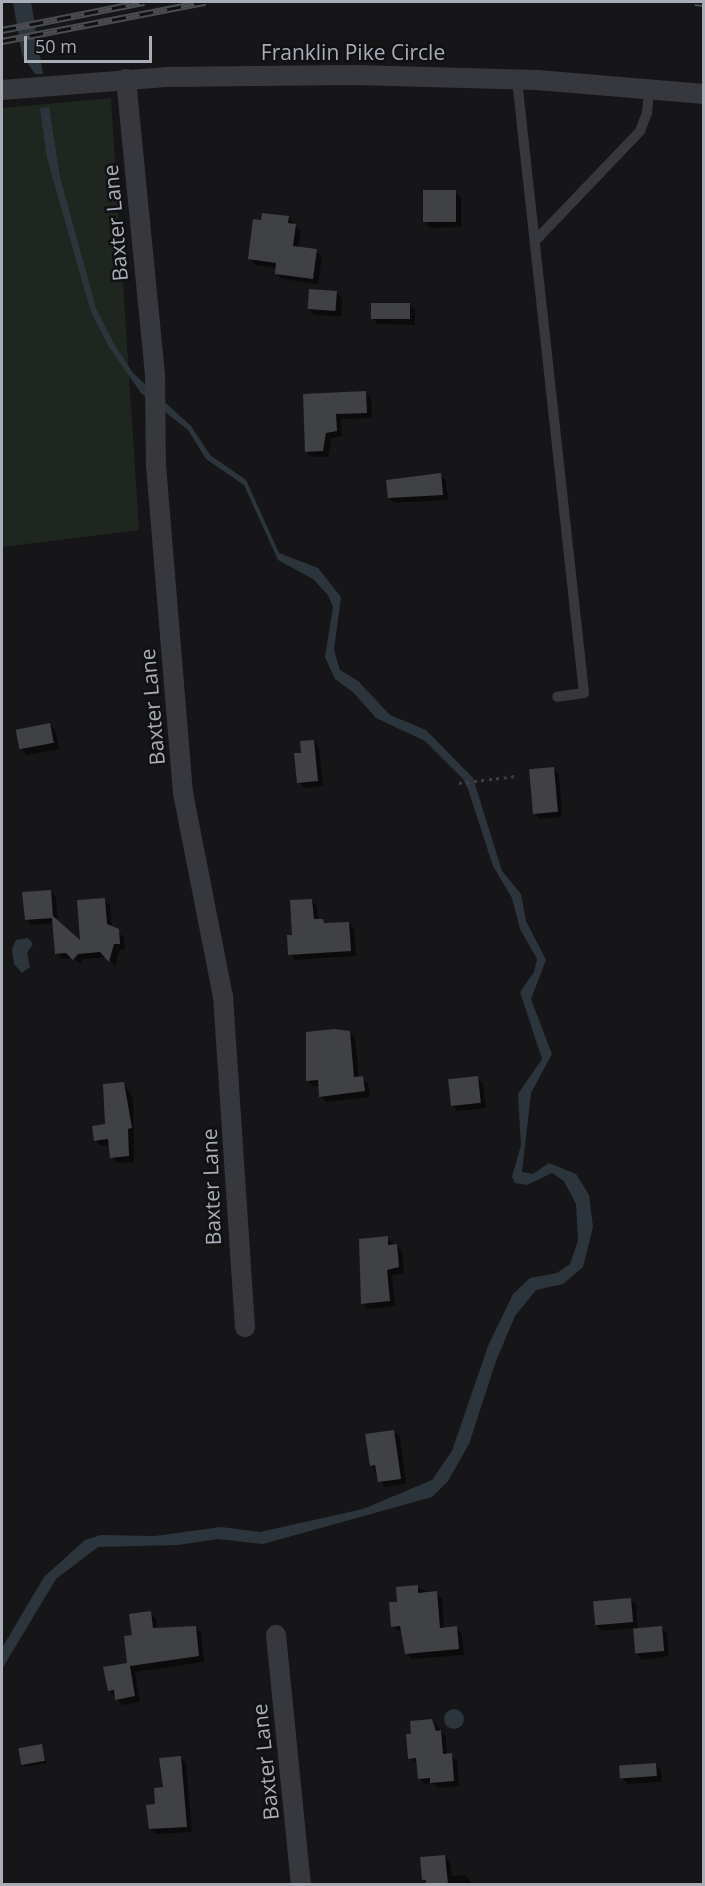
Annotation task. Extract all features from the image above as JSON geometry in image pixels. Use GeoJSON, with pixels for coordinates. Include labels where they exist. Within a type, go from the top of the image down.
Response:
{"type":"FeatureCollection","features":[{"type":"Feature","properties":{"kind":"street","name":"Franklin Pike Circle"},"geometry":{"type":"LineString","coordinates":[[2,90],[126,79],[355,75],[517,80],[704,94]]}},
{"type":"Feature","properties":{"kind":"street","name":"Baxter Lane"},"geometry":{"type":"LineString","coordinates":[[126,79],[156,391],[156,465],[183,793],[223,996],[245,1327]]}},
{"type":"Feature","properties":{"kind":"street","name":"Baxter Lane"},"geometry":{"type":"LineString","coordinates":[[276,1635],[301,1884]]}},
{"type":"Feature","properties":{"kind":"lane"},"geometry":{"type":"LineString","coordinates":[[517,80],[584,693],[557,697]]}},
{"type":"Feature","properties":{"kind":"lane"},"geometry":{"type":"LineString","coordinates":[[536,240],[640,131],[647,113],[649,89]]}},
{"type":"Feature","properties":{"kind":"path"},"geometry":{"type":"LineString","coordinates":[[459,783],[515,776]]}},
{"type":"Feature","properties":{"kind":"shaded area"},"geometry":{"type":"Polygon","coordinates":[[[13,2],[31,2],[43,74],[35,74],[22,55],[13,2]]]}},
{"type":"Feature","properties":{"kind":"shaded area"},"geometry":{"type":"Polygon","coordinates":[[[111,98],[139,530],[2,547],[2,108],[111,98]]]}},
{"type":"Feature","properties":{"kind":"shaded area"},"geometry":{"type":"Polygon","coordinates":[[[49,107],[60,177],[96,308],[114,344],[133,373],[191,426],[210,455],[246,480],[279,553],[318,568],[341,597],[334,650],[340,670],[358,681],[390,715],[426,730],[473,778],[502,871],[521,894],[526,921],[546,960],[531,999],[552,1054],[531,1093],[522,1172],[533,1174],[549,1163],[576,1174],[589,1195],[593,1227],[583,1267],[563,1284],[536,1290],[515,1316],[496,1361],[469,1444],[448,1481],[432,1497],[263,1544],[218,1539],[178,1545],[98,1547],[56,1579],[2,1669],[2,1648],[44,1577],[85,1540],[101,1535],[155,1536],[221,1527],[260,1532],[363,1509],[432,1480],[452,1451],[488,1346],[513,1294],[530,1278],[557,1273],[570,1264],[578,1241],[576,1204],[564,1181],[552,1173],[527,1185],[515,1183],[512,1177],[521,1145],[518,1094],[542,1059],[520,992],[534,972],[537,959],[520,929],[512,898],[493,866],[468,789],[463,779],[425,741],[376,718],[354,693],[335,679],[325,657],[333,607],[328,595],[313,579],[278,560],[244,485],[206,459],[188,430],[141,393],[109,347],[91,312],[47,158],[40,108],[49,107]]]}},
{"type":"Feature","properties":{"kind":"shaded area"},"geometry":{"type":"Polygon","coordinates":[[[28,938],[33,944],[27,953],[30,967],[22,973],[14,964],[12,949],[16,940],[28,938]]]}},
{"type":"Feature","properties":{"kind":"shaded area"},"geometry":{"type":"Polygon","coordinates":[[[454,1709],[461,1712],[464,1719],[461,1726],[454,1729],[447,1726],[444,1719],[447,1712],[454,1709]]]}},
{"type":"Feature","properties":{"kind":"building"},"geometry":{"type":"Polygon","coordinates":[[[423,190],[456,190],[456,222],[423,222],[423,190]]]}},
{"type":"Feature","properties":{"kind":"building"},"geometry":{"type":"Polygon","coordinates":[[[262,213],[289,216],[288,223],[296,224],[293,246],[317,249],[313,279],[275,274],[276,263],[248,259],[253,219],[261,220],[262,213]]]}},
{"type":"Feature","properties":{"kind":"building"},"geometry":{"type":"Polygon","coordinates":[[[309,289],[337,291],[336,311],[308,309],[309,289]]]}},
{"type":"Feature","properties":{"kind":"building"},"geometry":{"type":"Polygon","coordinates":[[[371,303],[410,303],[410,319],[371,319],[371,303]]]}},
{"type":"Feature","properties":{"kind":"building"},"geometry":{"type":"Polygon","coordinates":[[[366,391],[367,413],[336,414],[337,431],[326,433],[323,451],[305,452],[303,394],[366,391]]]}},
{"type":"Feature","properties":{"kind":"building"},"geometry":{"type":"Polygon","coordinates":[[[441,473],[443,495],[388,498],[386,480],[441,473]]]}},
{"type":"Feature","properties":{"kind":"building"},"geometry":{"type":"Polygon","coordinates":[[[50,723],[54,743],[19,749],[16,730],[50,723]]]}},
{"type":"Feature","properties":{"kind":"building"},"geometry":{"type":"Polygon","coordinates":[[[314,740],[318,781],[297,783],[294,753],[301,753],[300,741],[314,740]]]}},
{"type":"Feature","properties":{"kind":"building"},"geometry":{"type":"Polygon","coordinates":[[[554,767],[558,812],[533,814],[529,769],[554,767]]]}},
{"type":"Feature","properties":{"kind":"building"},"geometry":{"type":"Polygon","coordinates":[[[51,890],[53,916],[80,940],[77,900],[105,898],[107,924],[119,929],[120,944],[114,944],[109,962],[100,952],[78,954],[73,960],[66,953],[55,954],[52,918],[25,920],[22,892],[51,890]]]}},
{"type":"Feature","properties":{"kind":"building"},"geometry":{"type":"Polygon","coordinates":[[[312,899],[314,919],[323,919],[324,923],[349,922],[351,951],[288,955],[287,935],[292,935],[290,900],[312,899]]]}},
{"type":"Feature","properties":{"kind":"building"},"geometry":{"type":"Polygon","coordinates":[[[334,1029],[350,1031],[354,1077],[363,1076],[365,1091],[319,1097],[318,1080],[306,1081],[306,1032],[334,1029]]]}},
{"type":"Feature","properties":{"kind":"building"},"geometry":{"type":"Polygon","coordinates":[[[478,1076],[481,1103],[451,1106],[448,1079],[478,1076]]]}},
{"type":"Feature","properties":{"kind":"building"},"geometry":{"type":"Polygon","coordinates":[[[124,1082],[132,1128],[128,1129],[129,1156],[110,1158],[108,1139],[94,1141],[92,1126],[105,1124],[103,1084],[124,1082]]]}},
{"type":"Feature","properties":{"kind":"building"},"geometry":{"type":"Polygon","coordinates":[[[388,1236],[388,1245],[397,1244],[399,1267],[387,1270],[390,1301],[361,1304],[359,1239],[388,1236]]]}},
{"type":"Feature","properties":{"kind":"building"},"geometry":{"type":"Polygon","coordinates":[[[394,1430],[401,1479],[378,1482],[375,1465],[370,1466],[365,1434],[394,1430]]]}},
{"type":"Feature","properties":{"kind":"building"},"geometry":{"type":"Polygon","coordinates":[[[418,1585],[418,1593],[437,1591],[440,1628],[457,1626],[459,1649],[405,1654],[400,1626],[391,1627],[389,1602],[397,1602],[396,1587],[418,1585]]]}},
{"type":"Feature","properties":{"kind":"building"},"geometry":{"type":"Polygon","coordinates":[[[631,1598],[633,1622],[595,1625],[593,1601],[631,1598]]]}},
{"type":"Feature","properties":{"kind":"building"},"geometry":{"type":"Polygon","coordinates":[[[151,1611],[153,1628],[196,1626],[199,1656],[130,1666],[135,1696],[115,1700],[114,1690],[108,1691],[103,1667],[127,1663],[124,1636],[132,1635],[129,1614],[151,1611]]]}},
{"type":"Feature","properties":{"kind":"building"},"geometry":{"type":"Polygon","coordinates":[[[662,1626],[664,1651],[635,1653],[633,1629],[662,1626]]]}},
{"type":"Feature","properties":{"kind":"building"},"geometry":{"type":"Polygon","coordinates":[[[432,1719],[436,1731],[441,1730],[443,1754],[452,1753],[454,1781],[430,1783],[430,1778],[418,1779],[416,1758],[408,1759],[406,1734],[411,1734],[410,1721],[432,1719]]]}},
{"type":"Feature","properties":{"kind":"building"},"geometry":{"type":"Polygon","coordinates":[[[42,1744],[45,1761],[21,1765],[18,1748],[42,1744]]]}},
{"type":"Feature","properties":{"kind":"building"},"geometry":{"type":"Polygon","coordinates":[[[181,1756],[187,1827],[149,1829],[146,1805],[155,1804],[154,1788],[163,1787],[159,1758],[181,1756]]]}},
{"type":"Feature","properties":{"kind":"building"},"geometry":{"type":"Polygon","coordinates":[[[656,1763],[657,1776],[620,1779],[619,1766],[656,1763]]]}},
{"type":"Feature","properties":{"kind":"building"},"geometry":{"type":"Polygon","coordinates":[[[445,1855],[448,1884],[426,1884],[426,1880],[422,1880],[420,1857],[445,1855]]]}},
{"type":"Feature","properties":{"kind":"railway"},"geometry":{"type":"LineString","coordinates":[[2,30],[144,2]]}},
{"type":"Feature","properties":{"kind":"railway"},"geometry":{"type":"LineString","coordinates":[[2,41],[205,2]]}},
{"type":"Feature","properties":{"kind":"railway"},"geometry":{"type":"LineString","coordinates":[[695,2],[704,3]]}}]}
